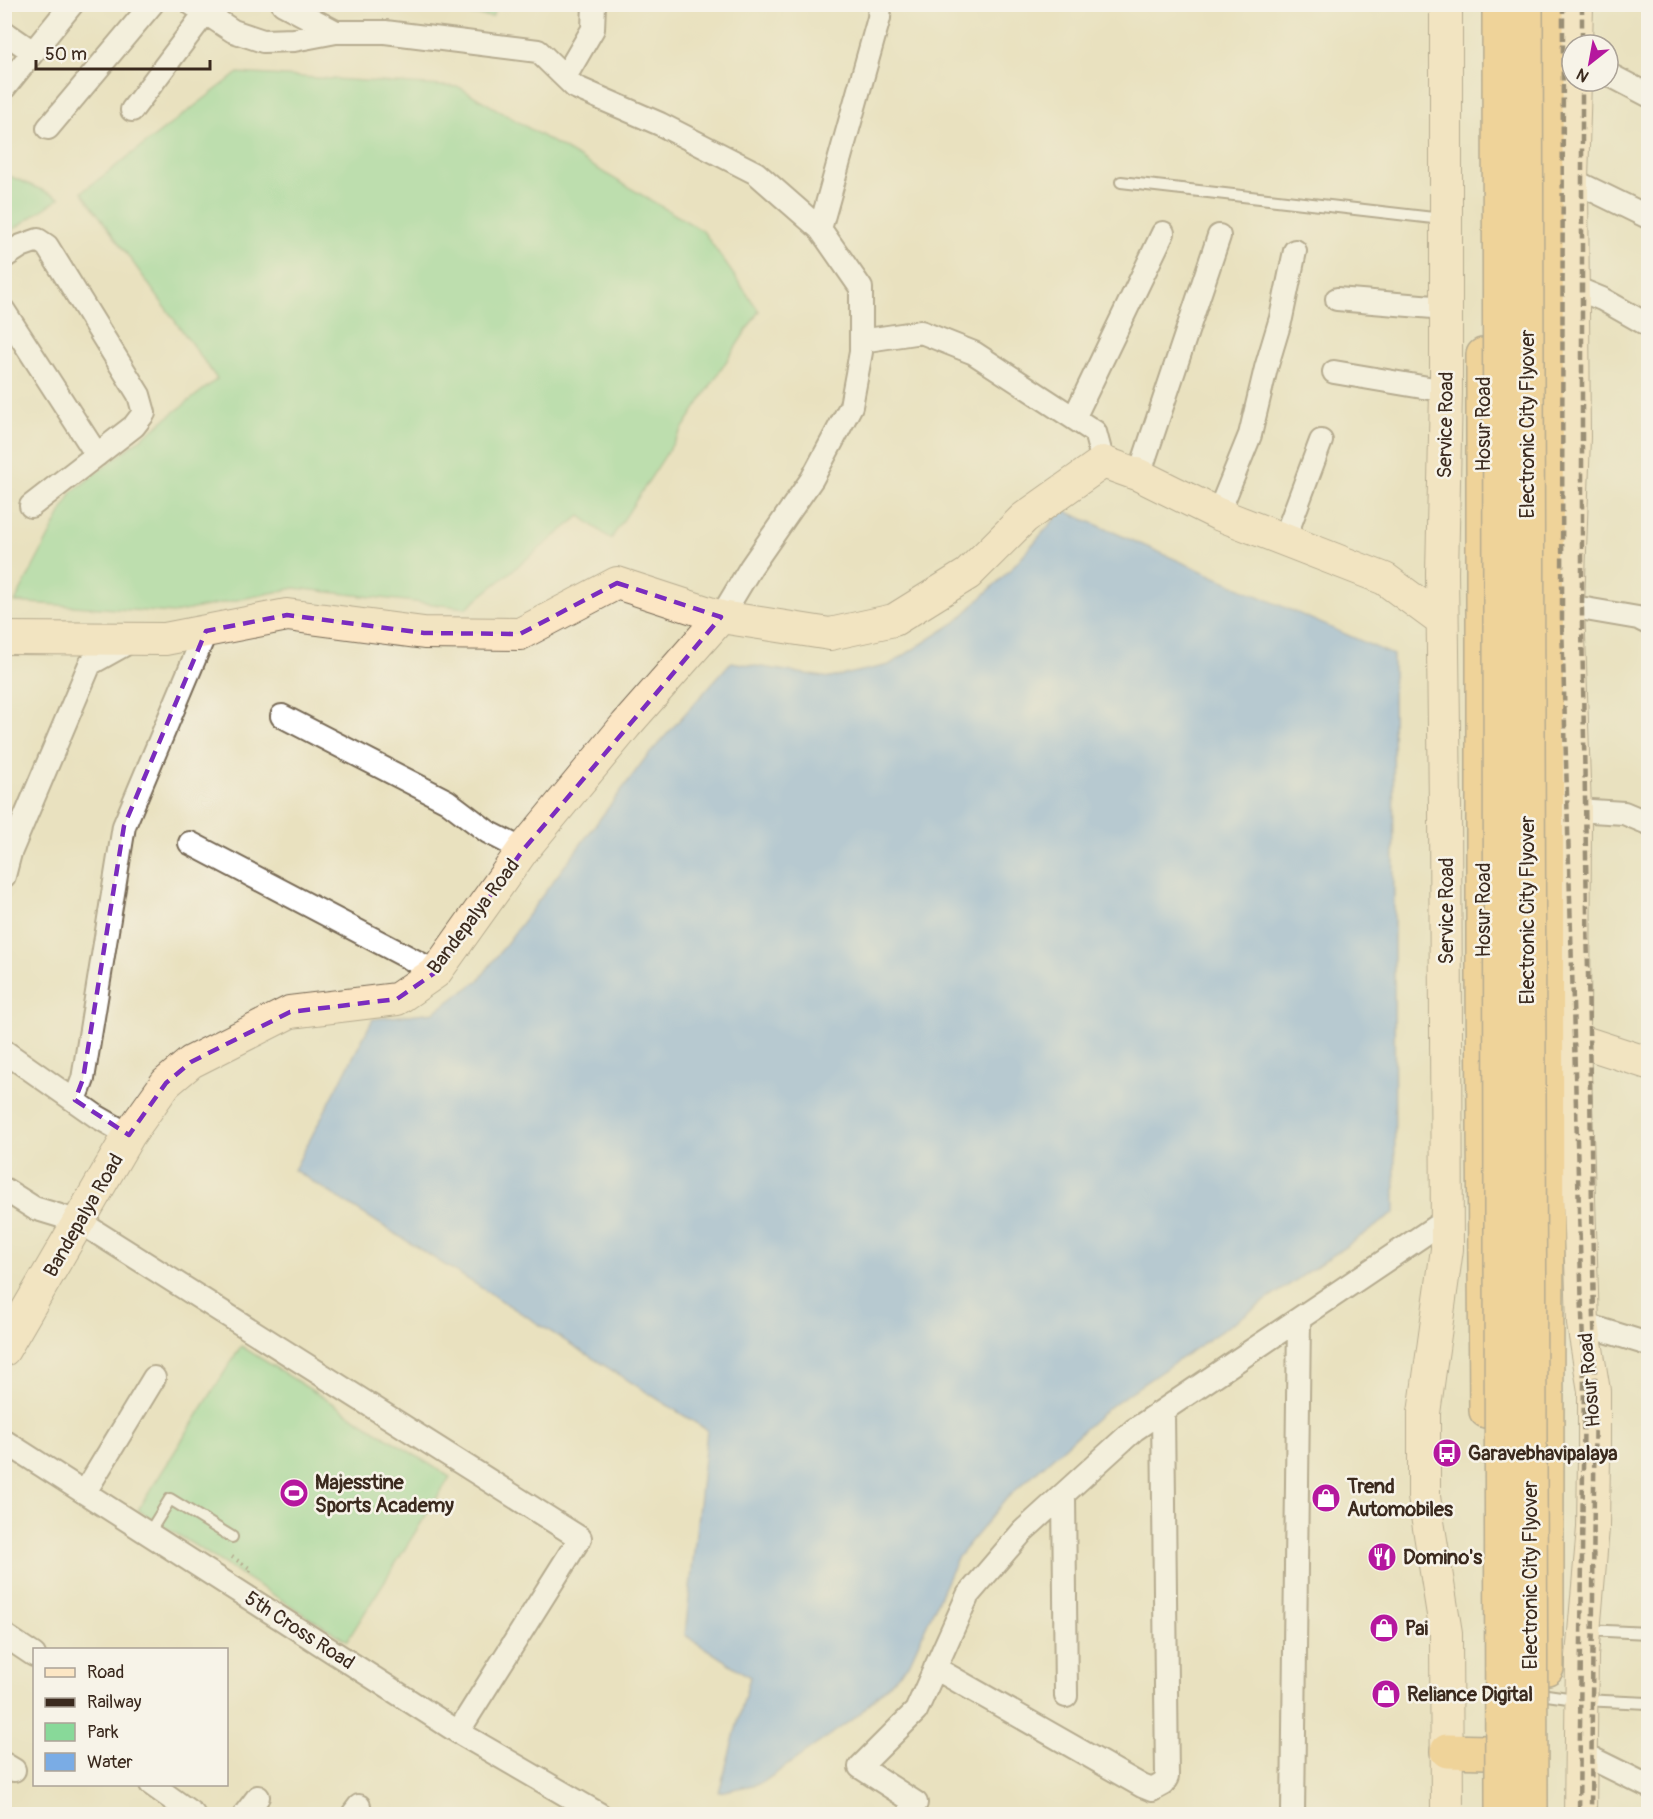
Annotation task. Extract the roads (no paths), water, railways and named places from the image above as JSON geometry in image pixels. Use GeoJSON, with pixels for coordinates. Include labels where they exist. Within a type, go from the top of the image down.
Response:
{"type":"FeatureCollection","features":[{"type":"Feature","properties":{"kind":"highway","name":"Hosur Road"},"geometry":{"type":"LineString","coordinates":[[1483,4],[1482,975],[1487,1815]]}},
{"type":"Feature","properties":{"kind":"highway","name":"Electronic City Flyover"},"geometry":{"type":"LineString","coordinates":[[1499,4],[1502,1815]]}},
{"type":"Feature","properties":{"kind":"highway","name":"Electronic City Flyover"},"geometry":{"type":"LineString","coordinates":[[1526,4],[1531,1815]]}},
{"type":"Feature","properties":{"kind":"highway","name":"Hosur Road"},"geometry":{"type":"LineString","coordinates":[[1546,4],[1557,614],[1547,1815]]}},
{"type":"Feature","properties":{"kind":"highway"},"geometry":{"type":"LineString","coordinates":[[1483,621],[1557,614]]}},
{"type":"Feature","properties":{"kind":"highway"},"geometry":{"type":"LineString","coordinates":[[1447,1751],[1487,1752]]}},
{"type":"Feature","properties":{"kind":"street"},"geometry":{"type":"LineString","coordinates":[[4,88],[72,4]]}},
{"type":"Feature","properties":{"kind":"street"},"geometry":{"type":"LineString","coordinates":[[48,128],[152,4]]}},
{"type":"Feature","properties":{"kind":"street"},"geometry":{"type":"LineString","coordinates":[[283,4],[336,32]]}},
{"type":"Feature","properties":{"kind":"street"},"geometry":{"type":"LineString","coordinates":[[565,77],[593,29],[594,4]]}},
{"type":"Feature","properties":{"kind":"street"},"geometry":{"type":"LineString","coordinates":[[820,229],[879,18],[880,4]]}},
{"type":"Feature","properties":{"kind":"street","name":"Service Road"},"geometry":{"type":"LineString","coordinates":[[1446,4],[1446,391],[1442,573],[1447,1249],[1424,1413],[1424,1497],[1446,1634],[1447,1815]]}},
{"type":"Feature","properties":{"kind":"street"},"geometry":{"type":"LineString","coordinates":[[1576,33],[1577,4]]}},
{"type":"Feature","properties":{"kind":"street"},"geometry":{"type":"LineString","coordinates":[[132,110],[198,9],[233,31],[263,40],[294,40],[336,32],[385,32],[538,51],[575,87],[660,124],[756,172],[820,229],[861,288],[861,352],[851,406],[812,479],[751,567],[722,617]]}},
{"type":"Feature","properties":{"kind":"street"},"geometry":{"type":"LineString","coordinates":[[4,32],[33,52]]}},
{"type":"Feature","properties":{"kind":"street"},"geometry":{"type":"LineString","coordinates":[[1620,80],[1648,95]]}},
{"type":"Feature","properties":{"kind":"street","name":"Hosur Road"},"geometry":{"type":"LineString","coordinates":[[1575,93],[1572,180],[1574,437],[1557,614],[1575,810],[1574,1039],[1583,1324],[1594,1391],[1593,1528],[1585,1630],[1580,1815]]}},
{"type":"Feature","properties":{"kind":"street"},"geometry":{"type":"LineString","coordinates":[[1572,180],[1648,217]]}},
{"type":"Feature","properties":{"kind":"street"},"geometry":{"type":"LineString","coordinates":[[1074,418],[1163,233]]}},
{"type":"Feature","properties":{"kind":"street"},"geometry":{"type":"LineString","coordinates":[[1138,475],[1219,236]]}},
{"type":"Feature","properties":{"kind":"street"},"geometry":{"type":"LineString","coordinates":[[4,257],[21,246],[38,240],[47,246],[139,395],[144,413],[135,426],[31,506]]}},
{"type":"Feature","properties":{"kind":"street"},"geometry":{"type":"LineString","coordinates":[[1218,514],[1250,435],[1281,318],[1295,251]]}},
{"type":"Feature","properties":{"kind":"street"},"geometry":{"type":"LineString","coordinates":[[1573,287],[1602,299],[1648,326]]}},
{"type":"Feature","properties":{"kind":"street"},"geometry":{"type":"LineString","coordinates":[[1337,299],[1445,308]]}},
{"type":"Feature","properties":{"kind":"street"},"geometry":{"type":"LineString","coordinates":[[4,311],[97,456]]}},
{"type":"Feature","properties":{"kind":"street"},"geometry":{"type":"LineString","coordinates":[[861,341],[921,332],[974,353],[1095,432],[1103,462]]}},
{"type":"Feature","properties":{"kind":"street"},"geometry":{"type":"LineString","coordinates":[[1334,372],[1446,391]]}},
{"type":"Feature","properties":{"kind":"street"},"geometry":{"type":"LineString","coordinates":[[1284,540],[1321,441]]}},
{"type":"Feature","properties":{"kind":"street"},"geometry":{"type":"LineString","coordinates":[[1103,462],[1138,475],[1218,514],[1385,579],[1443,621]]}},
{"type":"Feature","properties":{"kind":"street"},"geometry":{"type":"LineString","coordinates":[[4,638],[165,639],[287,615],[424,633],[520,634],[617,583],[722,617],[830,634],[894,620],[968,574],[1024,518],[1103,462]]}},
{"type":"Feature","properties":{"kind":"street"},"geometry":{"type":"LineString","coordinates":[[1385,579],[1442,573]]}},
{"type":"Feature","properties":{"kind":"street"},"geometry":{"type":"LineString","coordinates":[[1557,614],[1638,618],[1648,623]]}},
{"type":"Feature","properties":{"kind":"street","name":"Bandepalya Road"},"geometry":{"type":"LineString","coordinates":[[9,1333],[80,1222],[129,1135],[166,1083],[191,1062],[290,1012],[397,999],[436,972],[523,850],[626,725],[722,617]]}},
{"type":"Feature","properties":{"kind":"street"},"geometry":{"type":"LineString","coordinates":[[75,1100],[83,1079],[124,826],[206,631]]}},
{"type":"Feature","properties":{"kind":"street"},"geometry":{"type":"LineString","coordinates":[[4,876],[10,853],[90,664],[134,639]]}},
{"type":"Feature","properties":{"kind":"street"},"geometry":{"type":"LineString","coordinates":[[282,716],[447,801],[488,832],[523,850]]}},
{"type":"Feature","properties":{"kind":"street"},"geometry":{"type":"LineString","coordinates":[[1575,810],[1624,813],[1648,823]]}},
{"type":"Feature","properties":{"kind":"street"},"geometry":{"type":"LineString","coordinates":[[190,843],[436,972]]}},
{"type":"Feature","properties":{"kind":"street"},"geometry":{"type":"LineString","coordinates":[[1574,1039],[1648,1063]]}},
{"type":"Feature","properties":{"kind":"street"},"geometry":{"type":"LineString","coordinates":[[4,1051],[96,1116],[129,1135]]}},
{"type":"Feature","properties":{"kind":"street"},"geometry":{"type":"LineString","coordinates":[[4,1189],[34,1208],[80,1222],[580,1538],[458,1732]]}},
{"type":"Feature","properties":{"kind":"street"},"geometry":{"type":"LineString","coordinates":[[908,1815],[916,1803],[860,1767],[916,1711],[968,1595],[1023,1531],[1134,1430],[1446,1219]]}},
{"type":"Feature","properties":{"kind":"street"},"geometry":{"type":"LineString","coordinates":[[1293,1815],[1299,1318]]}},
{"type":"Feature","properties":{"kind":"street"},"geometry":{"type":"LineString","coordinates":[[1583,1324],[1648,1344]]}},
{"type":"Feature","properties":{"kind":"street"},"geometry":{"type":"LineString","coordinates":[[85,1492],[154,1378]]}},
{"type":"Feature","properties":{"kind":"street"},"geometry":{"type":"LineString","coordinates":[[935,1668],[1142,1786],[1152,1790],[1163,1784],[1167,1777],[1163,1411]]}},
{"type":"Feature","properties":{"kind":"street","name":"5th Cross Road"},"geometry":{"type":"LineString","coordinates":[[4,1441],[458,1732],[599,1815]]}},
{"type":"Feature","properties":{"kind":"street"},"geometry":{"type":"LineString","coordinates":[[1064,1494],[1066,1696]]}},
{"type":"Feature","properties":{"kind":"street"},"geometry":{"type":"LineString","coordinates":[[4,1635],[33,1653]]}},
{"type":"Feature","properties":{"kind":"street"},"geometry":{"type":"LineString","coordinates":[[1581,1753],[1648,1786]]}},
{"type":"Feature","properties":{"kind":"street"},"geometry":{"type":"LineString","coordinates":[[152,1786],[193,1815]]}},
{"type":"Feature","properties":{"kind":"lane"},"geometry":{"type":"LineString","coordinates":[[1121,182],[1445,220]]}},
{"type":"Feature","properties":{"kind":"lane"},"geometry":{"type":"LineString","coordinates":[[149,1533],[170,1498],[232,1537]]}},
{"type":"Feature","properties":{"kind":"lane"},"geometry":{"type":"LineString","coordinates":[[1585,1630],[1648,1633]]}},
{"type":"Feature","properties":{"kind":"lane"},"geometry":{"type":"LineString","coordinates":[[1547,1695],[1582,1700],[1648,1703]]}},
{"type":"Feature","properties":{"kind":"water"},"geometry":{"type":"Polygon","coordinates":[[[1063,510],[1393,655],[1395,1213],[1109,1407],[1007,1498],[957,1558],[909,1664],[857,1716],[762,1783],[719,1792],[750,1677],[685,1635],[707,1430],[294,1170],[373,1019],[434,1012],[479,980],[644,760],[731,662],[830,678],[889,665],[956,622],[1009,571],[1063,510]]]}},
{"type":"Feature","properties":{"kind":"railway"},"geometry":{"type":"LineString","coordinates":[[1563,4],[1562,622],[1584,1383],[1579,1814]]}},
{"type":"Feature","properties":{"kind":"railway"},"geometry":{"type":"LineString","coordinates":[[1582,4],[1582,33]]}},
{"type":"Feature","properties":{"kind":"railway"},"geometry":{"type":"LineString","coordinates":[[1582,93],[1582,624],[1595,1378],[1591,1814]]}},
{"type":"Feature","properties":{"kind":"place","name":"Garavebhavipalaya"},"geometry":{"type":"Point","coordinates":[1447,1453]}},
{"type":"Feature","properties":{"kind":"place","name":"Majesstine Sports Academy"},"geometry":{"type":"Point","coordinates":[294,1493]}},
{"type":"Feature","properties":{"kind":"place","name":"Trend Automobiles"},"geometry":{"type":"Point","coordinates":[1326,1498]}},
{"type":"Feature","properties":{"kind":"place","name":"Domino's"},"geometry":{"type":"Point","coordinates":[1382,1557]}},
{"type":"Feature","properties":{"kind":"place","name":"Pai"},"geometry":{"type":"Point","coordinates":[1384,1628]}},
{"type":"Feature","properties":{"kind":"place","name":"Reliance Digital"},"geometry":{"type":"Point","coordinates":[1386,1694]}}]}
